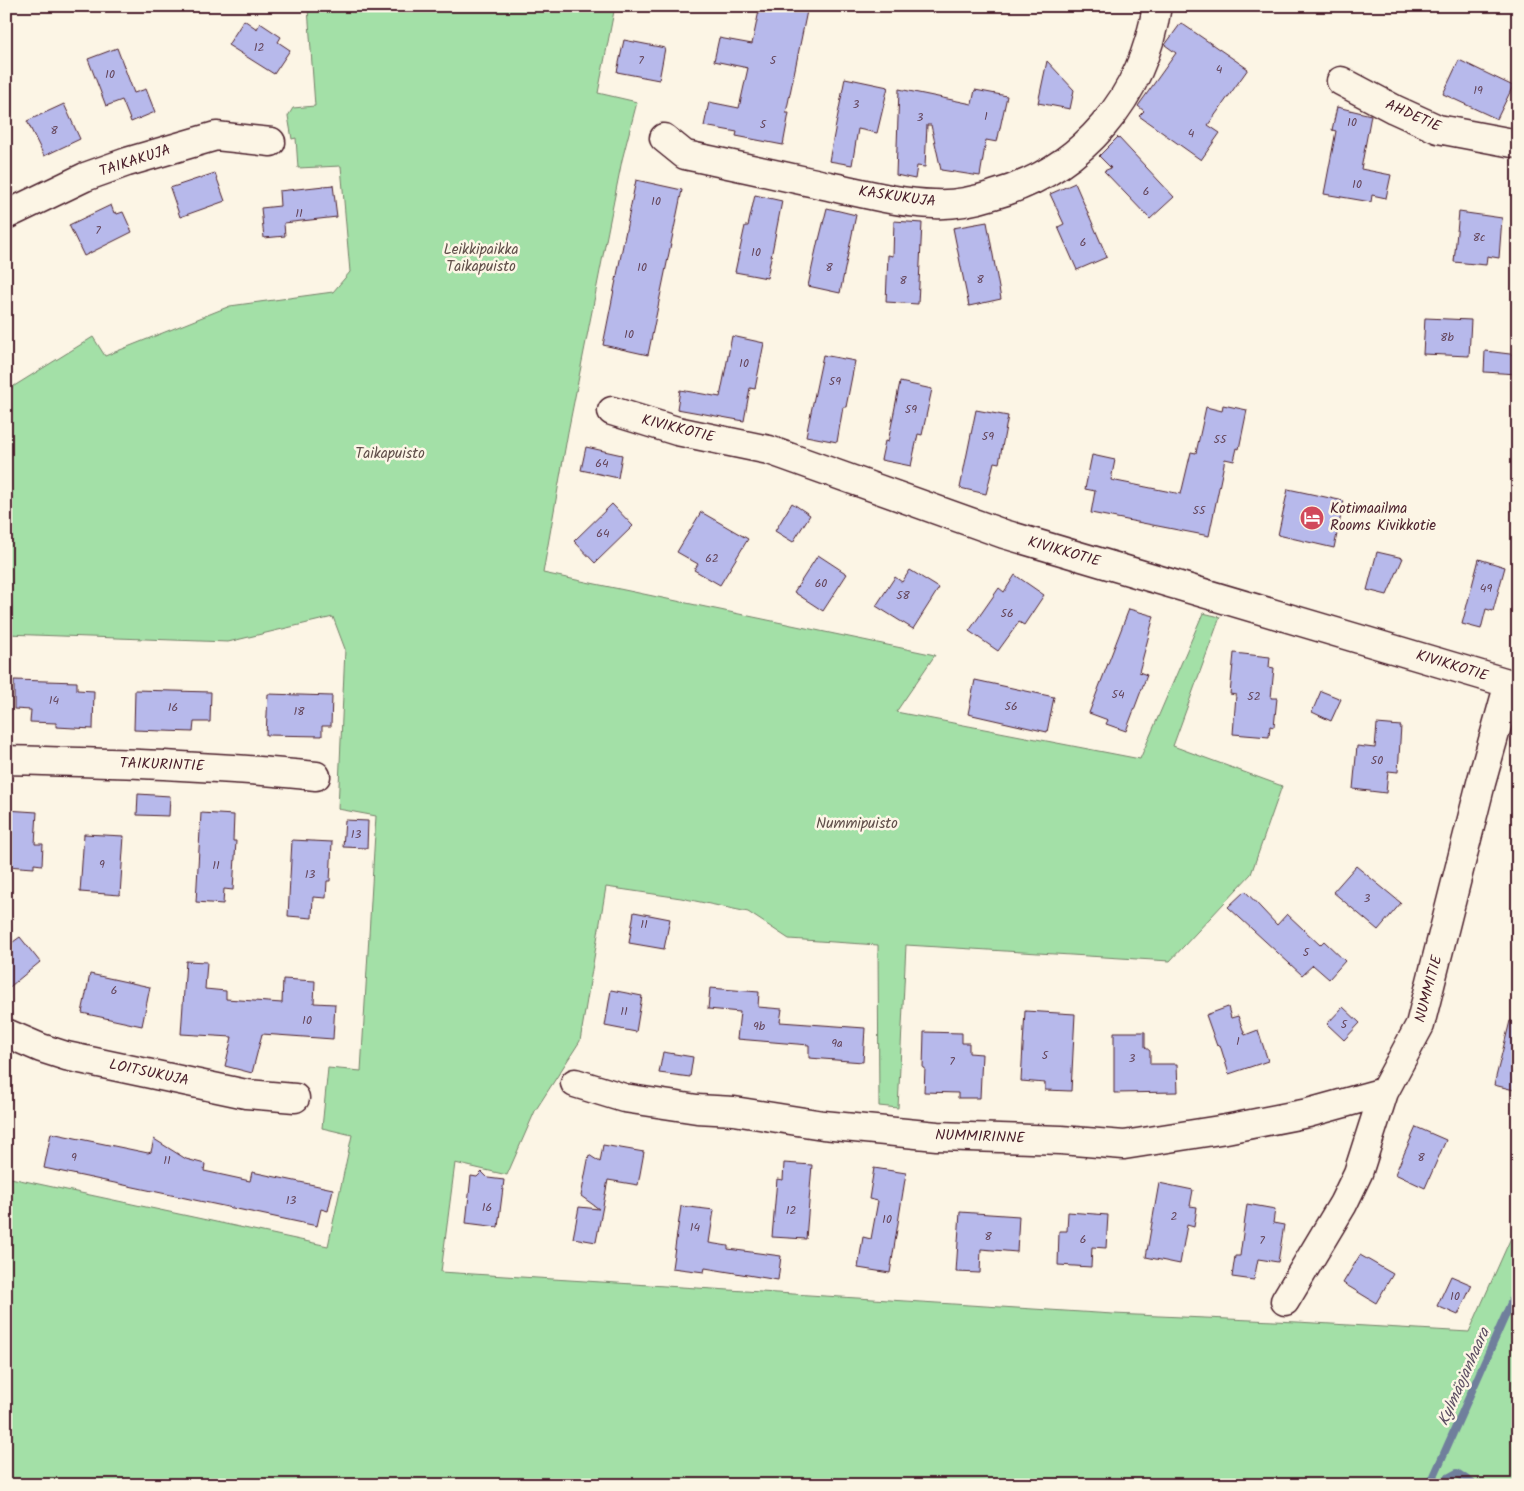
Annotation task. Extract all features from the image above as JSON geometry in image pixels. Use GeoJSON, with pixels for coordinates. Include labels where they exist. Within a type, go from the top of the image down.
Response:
{"type":"FeatureCollection","features":[{"type":"Feature","properties":{"kind":"street","name":"KASKUKUJA"},"geometry":{"type":"LineString","coordinates":[[664,138],[684,155],[882,197],[934,204],[967,202],[1015,189],[1043,175],[1088,144],[1105,125],[1124,98],[1142,66],[1149,46],[1157,6]]}},
{"type":"Feature","properties":{"kind":"street","name":"AHDETIE"},"geometry":{"type":"LineString","coordinates":[[1341,81],[1394,110],[1438,129],[1518,144]]}},
{"type":"Feature","properties":{"kind":"street","name":"TAIKAKUJA"},"geometry":{"type":"LineString","coordinates":[[6,214],[85,177],[127,162],[216,136],[271,142]]}},
{"type":"Feature","properties":{"kind":"street","name":"KIVIKKOTIE"},"geometry":{"type":"LineString","coordinates":[[612,411],[676,431],[769,450],[1004,534],[1514,684]]}},
{"type":"Feature","properties":{"kind":"street","name":"NUMMITIE"},"geometry":{"type":"LineString","coordinates":[[1285,1301],[1343,1204],[1358,1173],[1384,1092],[1420,1025],[1481,783],[1514,684]]}},
{"type":"Feature","properties":{"kind":"street","name":"TAIKURINTIE"},"geometry":{"type":"LineString","coordinates":[[6,760],[202,766],[316,776]]}},
{"type":"Feature","properties":{"kind":"street","name":"LOITSUKUJA"},"geometry":{"type":"LineString","coordinates":[[6,1032],[41,1048],[66,1056],[246,1094],[295,1098]]}},
{"type":"Feature","properties":{"kind":"street","name":"NUMMIRINNE"},"geometry":{"type":"LineString","coordinates":[[575,1083],[624,1098],[823,1125],[937,1136],[1035,1139],[1124,1145],[1308,1113],[1384,1092]]}},
{"type":"Feature","properties":{"kind":"green space"},"geometry":{"type":"Polygon","coordinates":[[[306,6],[615,6],[598,93],[637,102],[622,160],[568,432],[543,573],[935,655],[896,712],[1140,759],[1203,613],[1220,617],[1173,746],[1282,786],[1251,874],[1170,961],[906,945],[898,1108],[879,1106],[878,945],[789,939],[748,912],[681,898],[606,887],[580,1041],[535,1111],[507,1175],[455,1163],[441,1272],[1113,1314],[1469,1332],[1518,1222],[1518,1485],[6,1485],[6,1177],[328,1246],[352,1135],[322,1128],[328,1068],[361,1071],[376,816],[338,809],[345,649],[333,617],[228,642],[6,634],[6,391],[93,337],[105,356],[230,306],[333,292],[350,272],[341,166],[298,168],[296,138],[292,139],[288,116],[293,108],[315,106],[308,8],[306,6]]]}},
{"type":"Feature","properties":{"kind":"building"},"geometry":{"type":"Polygon","coordinates":[[[760,6],[808,6],[786,113],[789,113],[783,145],[736,136],[737,132],[704,126],[709,102],[739,108],[748,68],[714,61],[719,38],[752,44],[760,6]]]}},
{"type":"Feature","properties":{"kind":"building"},"geometry":{"type":"Polygon","coordinates":[[[244,20],[257,29],[260,23],[281,37],[278,42],[290,50],[274,74],[228,45],[244,20]]]}},
{"type":"Feature","properties":{"kind":"building"},"geometry":{"type":"Polygon","coordinates":[[[1181,23],[1248,69],[1208,125],[1220,133],[1201,160],[1139,116],[1144,111],[1138,106],[1176,53],[1165,45],[1181,23]]]}},
{"type":"Feature","properties":{"kind":"building"},"geometry":{"type":"Polygon","coordinates":[[[624,40],[665,48],[659,80],[617,72],[624,40]]]}},
{"type":"Feature","properties":{"kind":"building"},"geometry":{"type":"Polygon","coordinates":[[[117,48],[134,93],[146,89],[155,112],[131,122],[122,100],[106,106],[88,59],[117,48]]]}},
{"type":"Feature","properties":{"kind":"building"},"geometry":{"type":"Polygon","coordinates":[[[1459,60],[1513,86],[1497,119],[1443,94],[1459,60]]]}},
{"type":"Feature","properties":{"kind":"building"},"geometry":{"type":"Polygon","coordinates":[[[1047,61],[1074,90],[1070,109],[1038,103],[1047,61]]]}},
{"type":"Feature","properties":{"kind":"building"},"geometry":{"type":"Polygon","coordinates":[[[845,78],[888,87],[877,133],[858,129],[852,165],[829,161],[845,78]]]}},
{"type":"Feature","properties":{"kind":"building"},"geometry":{"type":"Polygon","coordinates":[[[899,89],[972,104],[975,90],[1007,96],[997,142],[986,140],[980,176],[941,170],[931,125],[927,125],[925,167],[917,166],[915,179],[896,175],[899,89]]]}},
{"type":"Feature","properties":{"kind":"building"},"geometry":{"type":"Polygon","coordinates":[[[64,104],[80,139],[44,156],[27,121],[64,104]]]}},
{"type":"Feature","properties":{"kind":"building"},"geometry":{"type":"Polygon","coordinates":[[[1337,107],[1371,115],[1361,169],[1391,175],[1386,198],[1372,195],[1371,202],[1324,194],[1336,131],[1332,130],[1337,107]]]}},
{"type":"Feature","properties":{"kind":"building"},"geometry":{"type":"Polygon","coordinates":[[[1118,137],[1174,197],[1150,219],[1104,171],[1111,168],[1099,156],[1118,137]]]}},
{"type":"Feature","properties":{"kind":"building"},"geometry":{"type":"Polygon","coordinates":[[[215,173],[225,201],[180,217],[170,188],[215,173]]]}},
{"type":"Feature","properties":{"kind":"building"},"geometry":{"type":"Polygon","coordinates":[[[636,180],[682,190],[648,355],[603,345],[636,180]]]}},
{"type":"Feature","properties":{"kind":"building"},"geometry":{"type":"Polygon","coordinates":[[[1075,183],[1107,257],[1077,270],[1058,227],[1064,224],[1050,194],[1075,183]]]}},
{"type":"Feature","properties":{"kind":"building"},"geometry":{"type":"Polygon","coordinates":[[[333,185],[337,217],[284,223],[285,236],[264,238],[261,208],[280,206],[279,191],[333,185]]]}},
{"type":"Feature","properties":{"kind":"building"},"geometry":{"type":"Polygon","coordinates":[[[755,195],[782,201],[767,278],[735,272],[745,226],[748,226],[755,195]]]}},
{"type":"Feature","properties":{"kind":"building"},"geometry":{"type":"Polygon","coordinates":[[[111,205],[114,213],[123,212],[132,232],[84,256],[69,225],[111,205]]]}},
{"type":"Feature","properties":{"kind":"building"},"geometry":{"type":"Polygon","coordinates":[[[827,208],[856,215],[840,293],[808,286],[827,208]]]}},
{"type":"Feature","properties":{"kind":"building"},"geometry":{"type":"Polygon","coordinates":[[[1459,212],[1502,218],[1499,258],[1487,256],[1486,265],[1454,262],[1459,212]]]}},
{"type":"Feature","properties":{"kind":"building"},"geometry":{"type":"Polygon","coordinates":[[[894,221],[922,223],[918,304],[886,302],[888,255],[893,256],[894,221]]]}},
{"type":"Feature","properties":{"kind":"building"},"geometry":{"type":"Polygon","coordinates":[[[987,222],[1001,299],[969,306],[953,228],[987,222]]]}},
{"type":"Feature","properties":{"kind":"building"},"geometry":{"type":"Polygon","coordinates":[[[1425,318],[1471,320],[1469,356],[1423,354],[1425,318]]]}},
{"type":"Feature","properties":{"kind":"building"},"geometry":{"type":"Polygon","coordinates":[[[732,336],[764,343],[755,389],[750,388],[744,421],[677,409],[680,390],[720,397],[732,336]]]}},
{"type":"Feature","properties":{"kind":"building"},"geometry":{"type":"Polygon","coordinates":[[[1485,351],[1518,355],[1518,374],[1484,372],[1485,351]]]}},
{"type":"Feature","properties":{"kind":"building"},"geometry":{"type":"Polygon","coordinates":[[[823,355],[855,361],[846,407],[843,407],[837,442],[806,436],[823,355]]]}},
{"type":"Feature","properties":{"kind":"building"},"geometry":{"type":"Polygon","coordinates":[[[900,382],[932,389],[922,435],[918,434],[911,466],[881,460],[885,441],[888,442],[900,382]]]}},
{"type":"Feature","properties":{"kind":"building"},"geometry":{"type":"Polygon","coordinates":[[[1223,405],[1247,410],[1239,449],[1237,448],[1234,461],[1225,459],[1209,536],[1091,513],[1095,491],[1085,489],[1092,455],[1115,460],[1111,480],[1181,494],[1191,452],[1196,453],[1206,407],[1222,411],[1223,405]]]}},
{"type":"Feature","properties":{"kind":"building"},"geometry":{"type":"Polygon","coordinates":[[[976,410],[1008,416],[999,463],[994,462],[986,494],[960,488],[976,410]]]}},
{"type":"Feature","properties":{"kind":"building"},"geometry":{"type":"Polygon","coordinates":[[[586,447],[622,455],[618,478],[581,470],[586,447]]]}},
{"type":"Feature","properties":{"kind":"building"},"geometry":{"type":"Polygon","coordinates":[[[1288,489],[1344,501],[1334,548],[1278,535],[1288,489]]]}},
{"type":"Feature","properties":{"kind":"building"},"geometry":{"type":"Polygon","coordinates":[[[792,503],[810,515],[793,542],[775,531],[792,503]]]}},
{"type":"Feature","properties":{"kind":"building"},"geometry":{"type":"Polygon","coordinates":[[[612,504],[633,526],[595,563],[574,541],[612,504]]]}},
{"type":"Feature","properties":{"kind":"building"},"geometry":{"type":"Polygon","coordinates":[[[701,512],[748,539],[720,585],[694,570],[698,564],[677,552],[701,512]]]}},
{"type":"Feature","properties":{"kind":"building"},"geometry":{"type":"Polygon","coordinates":[[[1377,552],[1403,558],[1387,595],[1367,590],[1377,552]]]}},
{"type":"Feature","properties":{"kind":"building"},"geometry":{"type":"Polygon","coordinates":[[[818,555],[847,574],[823,611],[794,592],[818,555]]]}},
{"type":"Feature","properties":{"kind":"building"},"geometry":{"type":"Polygon","coordinates":[[[1479,559],[1505,567],[1493,611],[1486,609],[1481,629],[1462,624],[1479,559]]]}},
{"type":"Feature","properties":{"kind":"building"},"geometry":{"type":"Polygon","coordinates":[[[910,570],[939,588],[913,629],[876,606],[895,577],[902,582],[910,570]]]}},
{"type":"Feature","properties":{"kind":"building"},"geometry":{"type":"Polygon","coordinates":[[[1015,575],[1044,595],[1024,625],[1019,622],[998,651],[969,631],[999,588],[1004,592],[1015,575]]]}},
{"type":"Feature","properties":{"kind":"building"},"geometry":{"type":"Polygon","coordinates":[[[1129,609],[1154,616],[1139,672],[1147,675],[1126,731],[1106,724],[1108,720],[1089,713],[1129,609]]]}},
{"type":"Feature","properties":{"kind":"building"},"geometry":{"type":"Polygon","coordinates":[[[1234,653],[1270,657],[1269,667],[1274,668],[1271,698],[1277,698],[1274,727],[1270,726],[1269,737],[1233,734],[1236,695],[1230,694],[1234,653]]]}},
{"type":"Feature","properties":{"kind":"building"},"geometry":{"type":"Polygon","coordinates":[[[14,680],[77,682],[77,690],[94,691],[93,729],[56,727],[56,723],[30,722],[31,710],[14,709],[14,680]]]}},
{"type":"Feature","properties":{"kind":"building"},"geometry":{"type":"Polygon","coordinates":[[[975,680],[1054,697],[1047,732],[968,714],[975,680]]]}},
{"type":"Feature","properties":{"kind":"building"},"geometry":{"type":"Polygon","coordinates":[[[135,690],[211,692],[210,722],[194,722],[193,732],[134,730],[135,690]]]}},
{"type":"Feature","properties":{"kind":"building"},"geometry":{"type":"Polygon","coordinates":[[[1321,691],[1341,699],[1331,721],[1312,712],[1321,691]]]}},
{"type":"Feature","properties":{"kind":"building"},"geometry":{"type":"Polygon","coordinates":[[[268,694],[332,696],[331,726],[322,726],[322,736],[266,735],[268,694]]]}},
{"type":"Feature","properties":{"kind":"building"},"geometry":{"type":"Polygon","coordinates":[[[1377,724],[1401,726],[1398,772],[1388,771],[1386,793],[1353,789],[1357,746],[1375,748],[1377,724]]]}},
{"type":"Feature","properties":{"kind":"building"},"geometry":{"type":"Polygon","coordinates":[[[138,794],[170,796],[169,816],[137,815],[138,794]]]}},
{"type":"Feature","properties":{"kind":"building"},"geometry":{"type":"Polygon","coordinates":[[[6,810],[37,812],[35,844],[43,844],[42,865],[34,864],[34,868],[6,866],[6,810]]]}},
{"type":"Feature","properties":{"kind":"building"},"geometry":{"type":"Polygon","coordinates":[[[201,813],[234,815],[233,841],[236,841],[233,890],[224,889],[223,904],[196,902],[201,813]]]}},
{"type":"Feature","properties":{"kind":"building"},"geometry":{"type":"Polygon","coordinates":[[[345,820],[368,821],[367,848],[343,847],[345,820]]]}},
{"type":"Feature","properties":{"kind":"building"},"geometry":{"type":"Polygon","coordinates":[[[84,834],[124,836],[120,895],[80,892],[84,834]]]}},
{"type":"Feature","properties":{"kind":"building"},"geometry":{"type":"Polygon","coordinates":[[[292,840],[332,842],[330,881],[327,881],[326,898],[313,897],[312,918],[288,916],[292,840]]]}},
{"type":"Feature","properties":{"kind":"building"},"geometry":{"type":"Polygon","coordinates":[[[1356,866],[1401,903],[1378,930],[1333,892],[1356,866]]]}},
{"type":"Feature","properties":{"kind":"building"},"geometry":{"type":"Polygon","coordinates":[[[1245,891],[1277,925],[1287,914],[1320,945],[1324,941],[1345,961],[1329,979],[1313,965],[1302,975],[1228,907],[1245,891]]]}},
{"type":"Feature","properties":{"kind":"building"},"geometry":{"type":"Polygon","coordinates":[[[634,912],[670,919],[664,949],[629,943],[634,912]]]}},
{"type":"Feature","properties":{"kind":"building"},"geometry":{"type":"Polygon","coordinates":[[[20,937],[40,962],[6,990],[6,947],[20,937]]]}},
{"type":"Feature","properties":{"kind":"building"},"geometry":{"type":"Polygon","coordinates":[[[186,961],[207,962],[205,989],[226,991],[226,999],[282,1003],[283,979],[315,981],[314,1003],[335,1004],[333,1039],[262,1034],[252,1073],[225,1066],[232,1037],[181,1034],[186,961]]]}},
{"type":"Feature","properties":{"kind":"building"},"geometry":{"type":"Polygon","coordinates":[[[90,974],[150,987],[142,1026],[82,1013],[90,974]]]}},
{"type":"Feature","properties":{"kind":"building"},"geometry":{"type":"Polygon","coordinates":[[[710,988],[759,992],[758,1007],[782,1009],[780,1022],[865,1028],[863,1062],[809,1058],[809,1045],[737,1039],[740,1012],[708,1009],[710,988]]]}},
{"type":"Feature","properties":{"kind":"building"},"geometry":{"type":"Polygon","coordinates":[[[611,990],[642,996],[636,1032],[605,1026],[611,990]]]}},
{"type":"Feature","properties":{"kind":"building"},"geometry":{"type":"Polygon","coordinates":[[[1228,1007],[1231,1018],[1238,1016],[1245,1035],[1258,1030],[1268,1061],[1229,1074],[1220,1045],[1217,1046],[1206,1015],[1228,1007]]]}},
{"type":"Feature","properties":{"kind":"building"},"geometry":{"type":"Polygon","coordinates":[[[1343,1007],[1360,1023],[1344,1040],[1327,1024],[1343,1007]]]}},
{"type":"Feature","properties":{"kind":"building"},"geometry":{"type":"Polygon","coordinates":[[[1025,1011],[1075,1014],[1071,1091],[1045,1090],[1045,1083],[1021,1081],[1025,1011]]]}},
{"type":"Feature","properties":{"kind":"building"},"geometry":{"type":"Polygon","coordinates":[[[1510,1021],[1518,1021],[1518,1091],[1494,1085],[1510,1021]]]}},
{"type":"Feature","properties":{"kind":"building"},"geometry":{"type":"Polygon","coordinates":[[[924,1032],[962,1033],[962,1043],[969,1043],[969,1053],[982,1054],[980,1098],[958,1098],[958,1093],[924,1092],[924,1032]]]}},
{"type":"Feature","properties":{"kind":"building"},"geometry":{"type":"Polygon","coordinates":[[[1114,1032],[1145,1032],[1145,1047],[1150,1051],[1150,1064],[1177,1064],[1178,1092],[1114,1093],[1114,1032]]]}},
{"type":"Feature","properties":{"kind":"building"},"geometry":{"type":"Polygon","coordinates":[[[663,1052],[693,1057],[690,1077],[659,1073],[663,1052]]]}},
{"type":"Feature","properties":{"kind":"building"},"geometry":{"type":"Polygon","coordinates":[[[1416,1127],[1446,1140],[1425,1188],[1395,1174],[1416,1127]]]}},
{"type":"Feature","properties":{"kind":"building"},"geometry":{"type":"Polygon","coordinates":[[[51,1133],[148,1153],[151,1152],[154,1139],[186,1159],[205,1164],[204,1171],[250,1181],[252,1172],[333,1189],[328,1211],[321,1209],[317,1226],[44,1168],[51,1133]]]}},
{"type":"Feature","properties":{"kind":"building"},"geometry":{"type":"Polygon","coordinates":[[[603,1145],[644,1152],[638,1185],[608,1180],[596,1242],[573,1238],[579,1207],[599,1209],[581,1196],[589,1155],[600,1162],[603,1145]]]}},
{"type":"Feature","properties":{"kind":"building"},"geometry":{"type":"Polygon","coordinates":[[[784,1163],[812,1165],[806,1239],[772,1237],[777,1179],[783,1180],[784,1163]]]}},
{"type":"Feature","properties":{"kind":"building"},"geometry":{"type":"Polygon","coordinates":[[[874,1168],[906,1173],[890,1273],[858,1268],[863,1237],[871,1239],[878,1201],[869,1199],[874,1168]]]}},
{"type":"Feature","properties":{"kind":"building"},"geometry":{"type":"Polygon","coordinates":[[[482,1172],[488,1178],[504,1180],[498,1227],[466,1223],[471,1176],[477,1177],[482,1172]]]}},
{"type":"Feature","properties":{"kind":"building"},"geometry":{"type":"Polygon","coordinates":[[[1159,1183],[1193,1190],[1190,1206],[1197,1207],[1194,1227],[1187,1225],[1180,1264],[1146,1257],[1159,1183]]]}},
{"type":"Feature","properties":{"kind":"building"},"geometry":{"type":"Polygon","coordinates":[[[1247,1204],[1275,1209],[1273,1223],[1284,1225],[1278,1262],[1258,1259],[1254,1280],[1232,1277],[1235,1256],[1240,1256],[1247,1204]]]}},
{"type":"Feature","properties":{"kind":"building"},"geometry":{"type":"Polygon","coordinates":[[[681,1206],[714,1210],[709,1243],[728,1246],[728,1249],[781,1256],[778,1280],[705,1268],[704,1272],[672,1268],[681,1206]]]}},
{"type":"Feature","properties":{"kind":"building"},"geometry":{"type":"Polygon","coordinates":[[[960,1212],[1019,1216],[1017,1252],[981,1249],[980,1273],[956,1272],[960,1212]]]}},
{"type":"Feature","properties":{"kind":"building"},"geometry":{"type":"Polygon","coordinates":[[[1068,1212],[1108,1215],[1106,1248],[1092,1247],[1091,1267],[1058,1265],[1059,1231],[1067,1231],[1068,1212]]]}},
{"type":"Feature","properties":{"kind":"building"},"geometry":{"type":"Polygon","coordinates":[[[1360,1255],[1393,1274],[1376,1303],[1343,1283],[1360,1255]]]}},
{"type":"Feature","properties":{"kind":"building"},"geometry":{"type":"Polygon","coordinates":[[[1451,1276],[1472,1285],[1458,1315],[1437,1306],[1451,1276]]]}},
{"type":"Feature","properties":{"kind":"waterway","name":"Kylmäojanhaara"},"geometry":{"type":"LineString","coordinates":[[1430,1485],[1518,1287]]}},
{"type":"Feature","properties":{"kind":"waterway"},"geometry":{"type":"LineString","coordinates":[[1435,1485],[1457,1473],[1475,1485]]}},
{"type":"Feature","properties":{"kind":"place","name":"Kotimaailma Rooms Kivikkotie"},"geometry":{"type":"Point","coordinates":[1312,518]}},
{"type":"Feature","properties":{"kind":"park label","name":"Leikkipaikka Taikapuisto"},"geometry":{"type":"Point","coordinates":[481,258]}},
{"type":"Feature","properties":{"kind":"park label","name":"Taikapuisto"},"geometry":{"type":"Point","coordinates":[390,454]}},
{"type":"Feature","properties":{"kind":"park label","name":"Nummipuisto"},"geometry":{"type":"Point","coordinates":[857,824]}}]}
